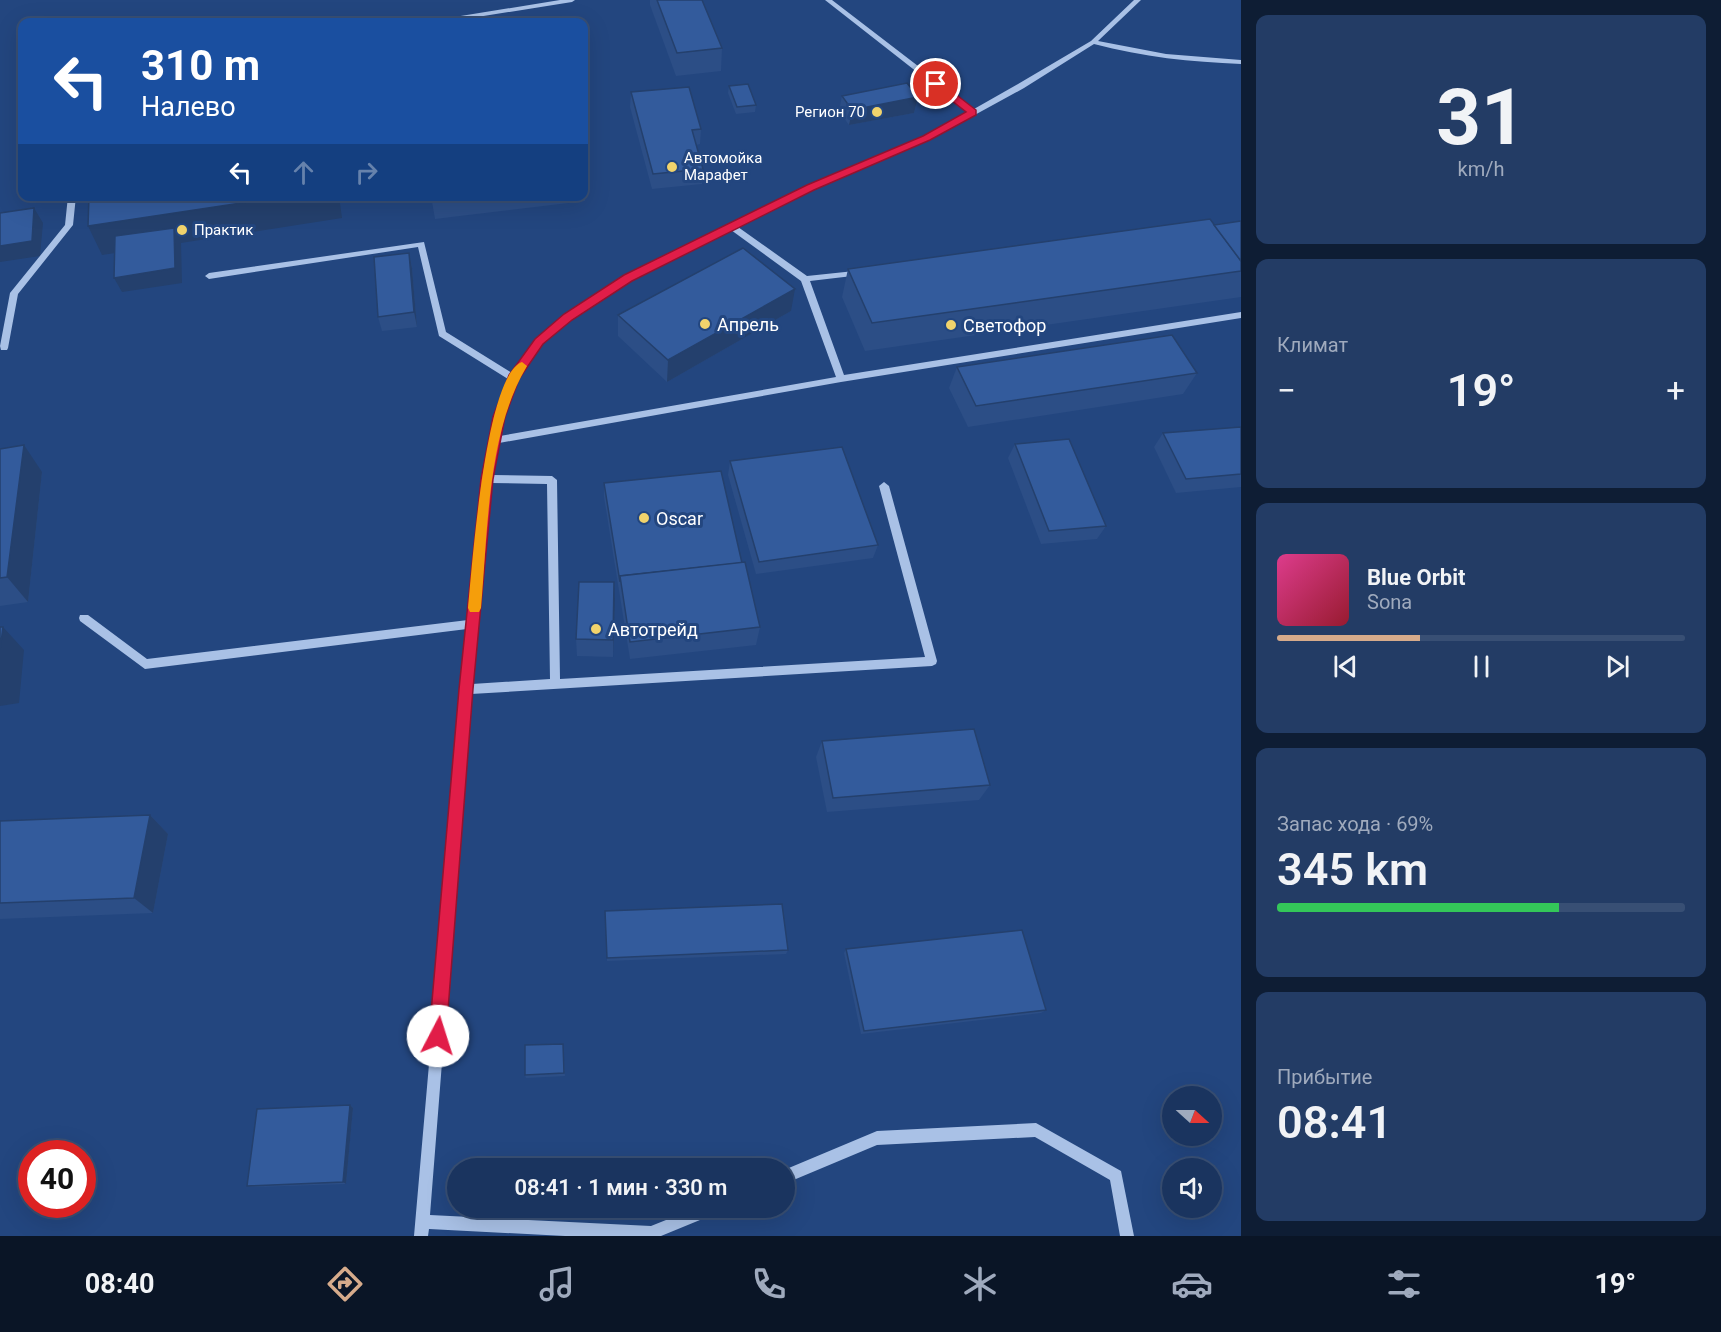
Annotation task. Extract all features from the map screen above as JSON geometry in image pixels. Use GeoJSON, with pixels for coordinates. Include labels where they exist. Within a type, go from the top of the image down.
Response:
{"type":"FeatureCollection","features":[{"type":"Feature","properties":{"kind":"street"},"geometry":{"type":"LineString","coordinates":[[461,18],[572,0]]}},
{"type":"Feature","properties":{"kind":"street"},"geometry":{"type":"LineString","coordinates":[[828,0],[973,112]]}},
{"type":"Feature","properties":{"kind":"street"},"geometry":{"type":"LineString","coordinates":[[688,1218],[651,1233],[422,1229],[466,689],[487,479],[499,417],[513,378],[539,341],[568,317],[628,278],[811,187],[926,138],[1093,42],[1138,0]]}},
{"type":"Feature","properties":{"kind":"street"},"geometry":{"type":"LineString","coordinates":[[1093,42],[1135,54],[1162,58],[1241,62]]}},
{"type":"Feature","properties":{"kind":"street"},"geometry":{"type":"LineString","coordinates":[[4,348],[14,293],[69,225],[71,201]]}},
{"type":"Feature","properties":{"kind":"street"},"geometry":{"type":"LineString","coordinates":[[731,226],[805,279],[841,379]]}},
{"type":"Feature","properties":{"kind":"street"},"geometry":{"type":"LineString","coordinates":[[209,276],[421,244],[442,334],[513,378]]}},
{"type":"Feature","properties":{"kind":"street"},"geometry":{"type":"LineString","coordinates":[[805,279],[875,270]]}},
{"type":"Feature","properties":{"kind":"street"},"geometry":{"type":"LineString","coordinates":[[495,440],[841,379],[1241,315]]}},
{"type":"Feature","properties":{"kind":"street"},"geometry":{"type":"LineString","coordinates":[[487,479],[552,480],[555,683]]}},
{"type":"Feature","properties":{"kind":"street"},"geometry":{"type":"LineString","coordinates":[[466,689],[932,661],[884,486]]}},
{"type":"Feature","properties":{"kind":"street"},"geometry":{"type":"LineString","coordinates":[[84,618],[145,664],[473,624]]}},
{"type":"Feature","properties":{"kind":"street"},"geometry":{"type":"LineString","coordinates":[[795,1172],[877,1138],[1036,1130],[1116,1176],[1127,1236]]}},
{"type":"Feature","properties":{"kind":"building"},"geometry":{"type":"Polygon","coordinates":[[[657,0],[702,0],[722,48],[677,53],[657,0]]]}},
{"type":"Feature","properties":{"kind":"building"},"geometry":{"type":"Polygon","coordinates":[[[907,83],[918,97],[852,110],[842,96],[907,83]]]}},
{"type":"Feature","properties":{"kind":"building"},"geometry":{"type":"Polygon","coordinates":[[[748,84],[756,105],[737,107],[729,86],[748,84]]]}},
{"type":"Feature","properties":{"kind":"building"},"geometry":{"type":"Polygon","coordinates":[[[689,87],[701,129],[692,130],[703,169],[653,174],[631,92],[689,87]]]}},
{"type":"Feature","properties":{"kind":"building"},"geometry":{"type":"Polygon","coordinates":[[[89,201],[254,201],[88,226],[89,201]]]}},
{"type":"Feature","properties":{"kind":"building"},"geometry":{"type":"Polygon","coordinates":[[[34,208],[32,241],[0,246],[0,213],[34,208]]]}},
{"type":"Feature","properties":{"kind":"building"},"geometry":{"type":"Polygon","coordinates":[[[1210,219],[1241,261],[1241,271],[872,323],[848,269],[1210,219]]]}},
{"type":"Feature","properties":{"kind":"building"},"geometry":{"type":"Polygon","coordinates":[[[1241,221],[1241,261],[1214,225],[1241,221]]]}},
{"type":"Feature","properties":{"kind":"building"},"geometry":{"type":"Polygon","coordinates":[[[174,228],[175,268],[114,278],[115,236],[174,228]]]}},
{"type":"Feature","properties":{"kind":"building","name":"Апрель"},"geometry":{"type":"Polygon","coordinates":[[[743,248],[795,289],[668,360],[618,315],[743,248]]]}},
{"type":"Feature","properties":{"kind":"building"},"geometry":{"type":"Polygon","coordinates":[[[409,253],[414,312],[378,317],[374,257],[409,253]]]}},
{"type":"Feature","properties":{"kind":"building"},"geometry":{"type":"Polygon","coordinates":[[[1172,335],[1197,373],[976,406],[957,367],[1172,335]]]}},
{"type":"Feature","properties":{"kind":"building"},"geometry":{"type":"Polygon","coordinates":[[[1241,427],[1241,474],[1186,479],[1163,433],[1241,427]]]}},
{"type":"Feature","properties":{"kind":"building"},"geometry":{"type":"Polygon","coordinates":[[[1069,439],[1106,526],[1049,531],[1015,444],[1069,439]]]}},
{"type":"Feature","properties":{"kind":"building"},"geometry":{"type":"Polygon","coordinates":[[[24,445],[7,577],[0,578],[0,449],[24,445]]]}},
{"type":"Feature","properties":{"kind":"building"},"geometry":{"type":"Polygon","coordinates":[[[842,447],[878,545],[759,562],[730,461],[842,447]]]}},
{"type":"Feature","properties":{"kind":"building"},"geometry":{"type":"Polygon","coordinates":[[[721,471],[742,563],[620,576],[620,582],[604,483],[721,471]]]}},
{"type":"Feature","properties":{"kind":"building"},"geometry":{"type":"Polygon","coordinates":[[[745,562],[760,627],[630,642],[620,576],[745,562]]]}},
{"type":"Feature","properties":{"kind":"building","name":"Автотрейд"},"geometry":{"type":"Polygon","coordinates":[[[579,582],[614,582],[613,640],[576,639],[579,582]]]}},
{"type":"Feature","properties":{"kind":"building"},"geometry":{"type":"Polygon","coordinates":[[[0,627],[3,627],[0,650],[0,627]]]}},
{"type":"Feature","properties":{"kind":"building"},"geometry":{"type":"Polygon","coordinates":[[[974,729],[990,785],[833,798],[822,741],[974,729]]]}},
{"type":"Feature","properties":{"kind":"building"},"geometry":{"type":"Polygon","coordinates":[[[150,815],[134,898],[0,903],[0,821],[150,815]]]}},
{"type":"Feature","properties":{"kind":"building"},"geometry":{"type":"Polygon","coordinates":[[[782,904],[788,950],[607,958],[605,911],[782,904]]]}},
{"type":"Feature","properties":{"kind":"building"},"geometry":{"type":"Polygon","coordinates":[[[1022,930],[1046,1010],[864,1031],[846,949],[1022,930]]]}},
{"type":"Feature","properties":{"kind":"building"},"geometry":{"type":"Polygon","coordinates":[[[563,1044],[564,1073],[525,1075],[525,1045],[563,1044]]]}},
{"type":"Feature","properties":{"kind":"building"},"geometry":{"type":"Polygon","coordinates":[[[350,1105],[343,1182],[247,1186],[257,1109],[350,1105]]]}},
{"type":"Feature","properties":{"kind":"slow traffic"},"geometry":{"type":"LineString","coordinates":[[474,608],[487,479],[499,417],[513,378],[522,366]]}},
{"type":"Feature","properties":{"kind":"place","name":"Регион 70"},"geometry":{"type":"Point","coordinates":[877,112]}},
{"type":"Feature","properties":{"kind":"place","name":"Автомойка Марафет"},"geometry":{"type":"Point","coordinates":[672,167]}},
{"type":"Feature","properties":{"kind":"place","name":"Практик"},"geometry":{"type":"Point","coordinates":[182,230]}},
{"type":"Feature","properties":{"kind":"place","name":"Апрель"},"geometry":{"type":"Point","coordinates":[705,324]}},
{"type":"Feature","properties":{"kind":"place","name":"Светофор"},"geometry":{"type":"Point","coordinates":[951,325]}},
{"type":"Feature","properties":{"kind":"place","name":"Oscar"},"geometry":{"type":"Point","coordinates":[644,518]}},
{"type":"Feature","properties":{"kind":"place","name":"Автотрейд"},"geometry":{"type":"Point","coordinates":[596,629]}},
{"type":"Feature","properties":{"kind":"route"},"geometry":{"type":"LineString","coordinates":[[438,1036],[466,689],[487,479],[499,417],[513,378],[539,341],[568,317],[628,278],[811,187],[926,138],[973,112],[936,84]]}}]}
